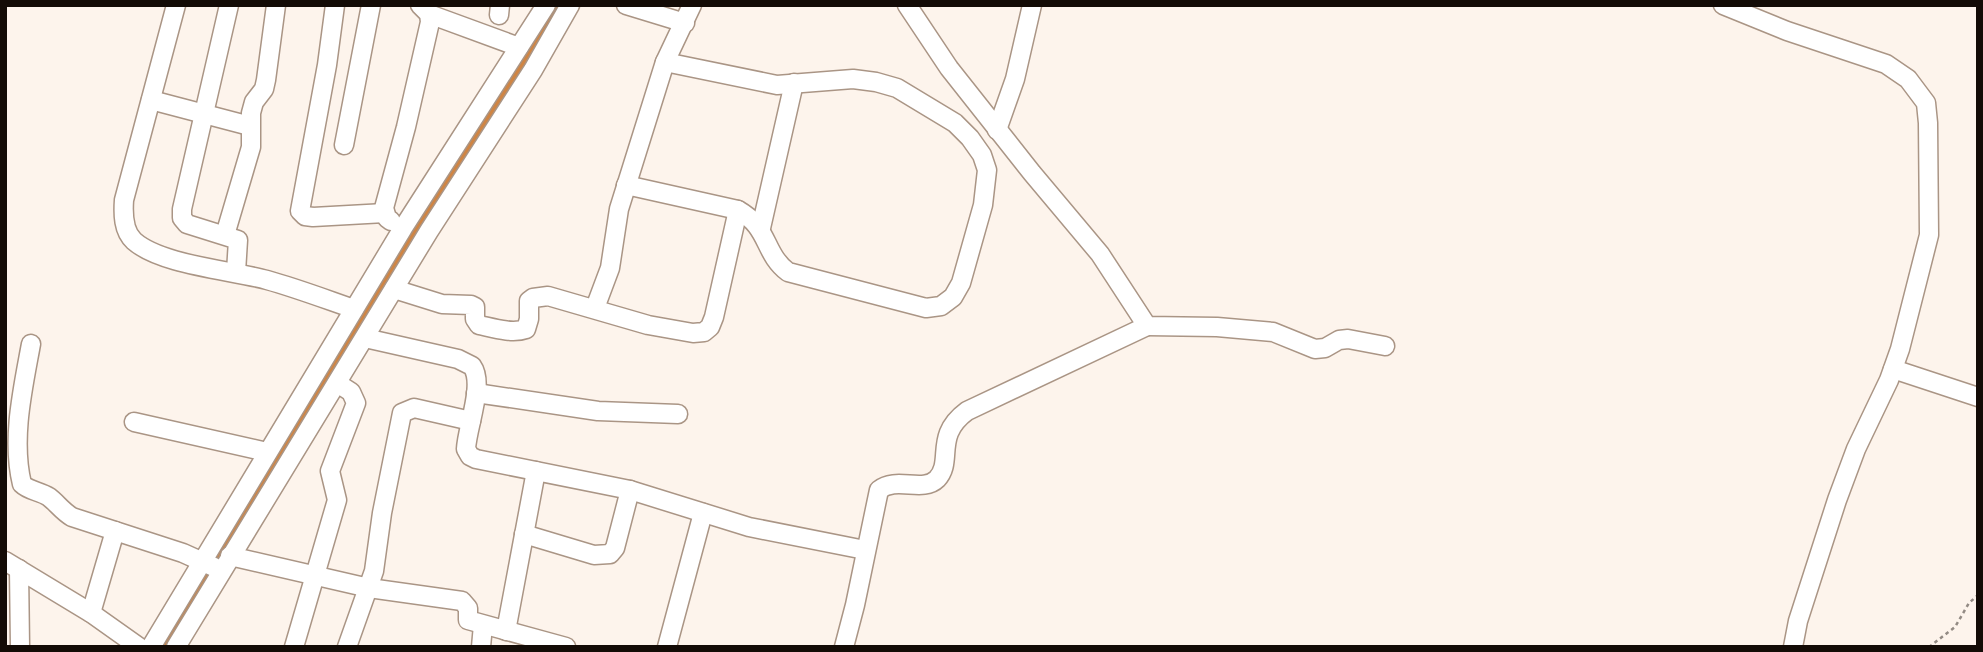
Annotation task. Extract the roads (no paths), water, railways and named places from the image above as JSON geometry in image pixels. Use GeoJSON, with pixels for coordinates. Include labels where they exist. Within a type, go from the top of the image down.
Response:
{"type":"FeatureCollection","features":[{"type":"Feature","properties":{"kind":"street"},"geometry":{"type":"LineString","coordinates":[[176,5],[124,201],[126,227],[135,241],[163,256],[270,281],[354,309]]}},
{"type":"Feature","properties":{"kind":"street"},"geometry":{"type":"LineString","coordinates":[[229,5],[182,218],[195,227],[235,238],[239,243],[236,272]]}},
{"type":"Feature","properties":{"kind":"street"},"geometry":{"type":"LineString","coordinates":[[225,235],[251,147],[250,126],[254,102],[267,80],[276,5]]}},
{"type":"Feature","properties":{"kind":"street"},"geometry":{"type":"LineString","coordinates":[[335,5],[327,65],[300,211],[304,216],[313,217],[385,213]]}},
{"type":"Feature","properties":{"kind":"street"},"geometry":{"type":"LineString","coordinates":[[344,145],[370,5]]}},
{"type":"Feature","properties":{"kind":"street"},"geometry":{"type":"LineString","coordinates":[[176,647],[267,452],[403,228],[547,5]]}},
{"type":"Feature","properties":{"kind":"street"},"geometry":{"type":"LineString","coordinates":[[151,647],[216,564],[337,383],[533,70],[570,5]]}},
{"type":"Feature","properties":{"kind":"street"},"geometry":{"type":"LineString","coordinates":[[626,5],[685,23]]}},
{"type":"Feature","properties":{"kind":"street"},"geometry":{"type":"LineString","coordinates":[[595,308],[610,268],[619,209],[665,62],[692,5]]}},
{"type":"Feature","properties":{"kind":"street"},"geometry":{"type":"LineString","coordinates":[[907,5],[949,68],[1100,254],[1147,326]]}},
{"type":"Feature","properties":{"kind":"street"},"geometry":{"type":"LineString","coordinates":[[998,130],[1015,79],[1032,5]]}},
{"type":"Feature","properties":{"kind":"street"},"geometry":{"type":"LineString","coordinates":[[1723,5],[1787,31],[1886,64],[1908,79],[1926,103],[1929,235],[1893,369],[1856,449],[1837,500],[1798,621],[1793,647]]}},
{"type":"Feature","properties":{"kind":"street"},"geometry":{"type":"LineString","coordinates":[[403,228],[392,222],[385,213],[387,194],[407,127],[428,34],[425,9],[519,47]]}},
{"type":"Feature","properties":{"kind":"street"},"geometry":{"type":"LineString","coordinates":[[626,185],[738,210],[761,228],[776,259],[789,272],[926,308],[941,306],[953,298],[961,283],[983,205],[987,170],[982,155],[955,123],[897,88],[876,82],[853,79],[761,83],[665,62]]}},
{"type":"Feature","properties":{"kind":"street"},"geometry":{"type":"LineString","coordinates":[[761,228],[794,83]]}},
{"type":"Feature","properties":{"kind":"street"},"geometry":{"type":"LineString","coordinates":[[151,100],[250,126]]}},
{"type":"Feature","properties":{"kind":"street"},"geometry":{"type":"LineString","coordinates":[[394,289],[450,305],[471,305],[475,307],[475,319],[479,325],[505,330],[526,329],[529,301],[548,296],[648,325],[693,333],[704,332],[715,317],[738,210]]}},
{"type":"Feature","properties":{"kind":"street"},"geometry":{"type":"LineString","coordinates":[[844,647],[878,490],[895,483],[931,483],[938,478],[947,438],[956,420],[967,411],[1147,326],[1217,327],[1273,332],[1315,349],[1348,339],[1385,346]]}},
{"type":"Feature","properties":{"kind":"street"},"geometry":{"type":"LineString","coordinates":[[365,338],[465,362],[475,371],[476,393],[466,449],[470,456],[630,490],[749,527],[865,550]]}},
{"type":"Feature","properties":{"kind":"street"},"geometry":{"type":"LineString","coordinates":[[31,344],[21,400],[19,441],[22,484],[48,496],[72,517],[216,564],[315,576],[369,588],[462,601],[468,608],[468,620],[566,647]]}},
{"type":"Feature","properties":{"kind":"street"},"geometry":{"type":"LineString","coordinates":[[1893,369],[1978,397]]}},
{"type":"Feature","properties":{"kind":"street"},"geometry":{"type":"LineString","coordinates":[[294,647],[337,500],[330,471],[356,403],[351,392],[337,383]]}},
{"type":"Feature","properties":{"kind":"street"},"geometry":{"type":"LineString","coordinates":[[476,393],[598,411],[678,414]]}},
{"type":"Feature","properties":{"kind":"street"},"geometry":{"type":"LineString","coordinates":[[347,647],[369,588],[402,412],[414,408],[471,421]]}},
{"type":"Feature","properties":{"kind":"street"},"geometry":{"type":"LineString","coordinates":[[134,422],[267,452]]}},
{"type":"Feature","properties":{"kind":"street"},"geometry":{"type":"LineString","coordinates":[[506,631],[536,471]]}},
{"type":"Feature","properties":{"kind":"street"},"geometry":{"type":"LineString","coordinates":[[524,534],[594,555],[610,554],[615,548],[630,490]]}},
{"type":"Feature","properties":{"kind":"street"},"geometry":{"type":"LineString","coordinates":[[667,647],[703,513]]}},
{"type":"Feature","properties":{"kind":"street"},"geometry":{"type":"LineString","coordinates":[[90,613],[116,531]]}},
{"type":"Feature","properties":{"kind":"street"},"geometry":{"type":"LineString","coordinates":[[12,565],[139,647]]}},
{"type":"Feature","properties":{"kind":"street"},"geometry":{"type":"LineString","coordinates":[[12,565],[20,647]]}},
{"type":"Feature","properties":{"kind":"street"},"geometry":{"type":"LineString","coordinates":[[481,647],[483,625]]}},
{"type":"Feature","properties":{"kind":"waterway"},"geometry":{"type":"LineString","coordinates":[[166,647],[454,169],[559,5]]}}]}
